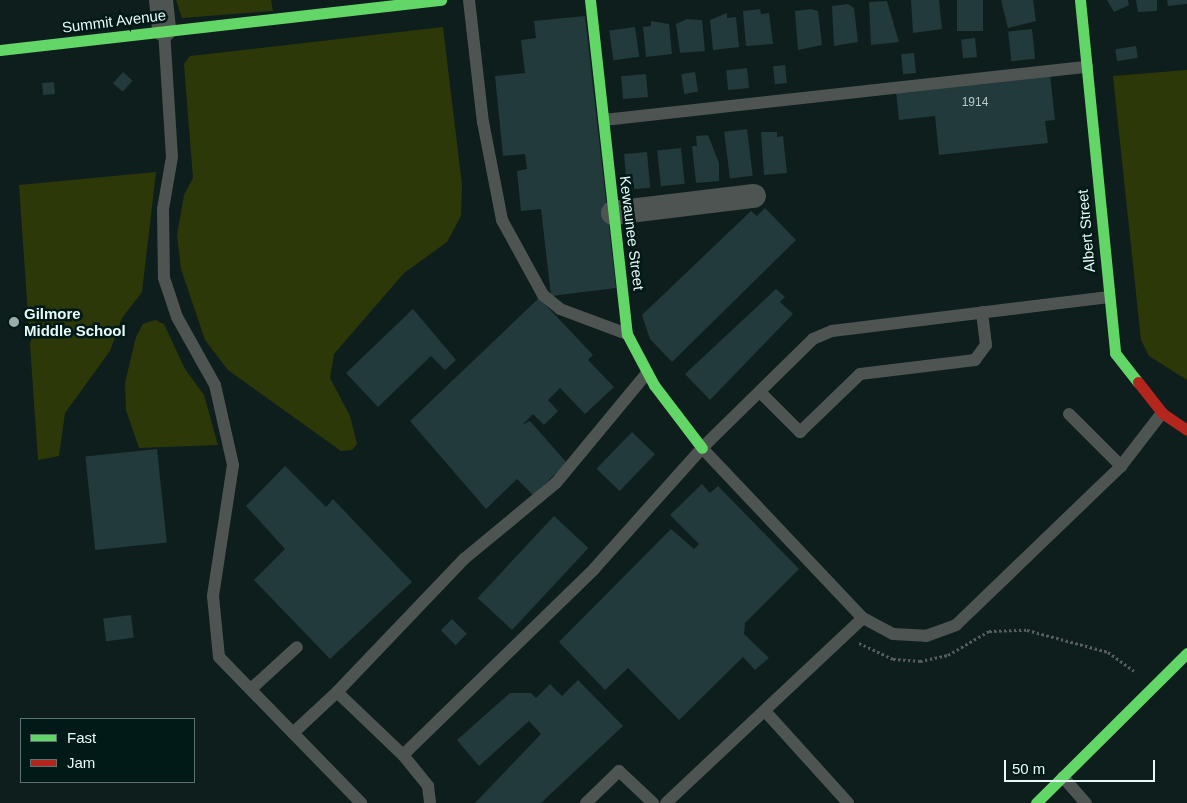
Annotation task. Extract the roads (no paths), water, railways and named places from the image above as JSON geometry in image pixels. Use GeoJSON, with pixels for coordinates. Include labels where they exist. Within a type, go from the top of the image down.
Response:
{"type":"FeatureCollection","features":[{"type":"Feature","properties":{"kind":"street"},"geometry":{"type":"LineString","coordinates":[[161,0],[164,30]]}},
{"type":"Feature","properties":{"kind":"street","name":"Summit Avenue"},"geometry":{"type":"LineString","coordinates":[[0,50],[441,0]]}},
{"type":"Feature","properties":{"kind":"street","name":"Kewaunee Street"},"geometry":{"type":"LineString","coordinates":[[590,0],[604,120],[612,213],[627,334],[647,373],[702,448]]}},
{"type":"Feature","properties":{"kind":"street","name":"Albert Street"},"geometry":{"type":"LineString","coordinates":[[1080,0],[1107,297],[1115,353],[1162,413],[1187,430]]}},
{"type":"Feature","properties":{"kind":"street"},"geometry":{"type":"LineString","coordinates":[[612,213],[754,196]]}},
{"type":"Feature","properties":{"kind":"street"},"geometry":{"type":"LineString","coordinates":[[1036,803],[1187,653]]}},
{"type":"Feature","properties":{"kind":"lane"},"geometry":{"type":"LineString","coordinates":[[470,0],[483,122],[502,220],[543,295],[560,309],[627,334]]}},
{"type":"Feature","properties":{"kind":"lane"},"geometry":{"type":"LineString","coordinates":[[164,30],[172,157],[163,209],[164,278],[177,317],[215,384],[233,465],[213,596],[219,657],[361,803]]}},
{"type":"Feature","properties":{"kind":"lane"},"geometry":{"type":"LineString","coordinates":[[604,120],[1087,66]]}},
{"type":"Feature","properties":{"kind":"lane"},"geometry":{"type":"LineString","coordinates":[[404,756],[594,569],[702,448],[813,339],[832,331],[1107,297]]}},
{"type":"Feature","properties":{"kind":"lane"},"geometry":{"type":"LineString","coordinates":[[760,392],[800,432],[860,374],[975,360],[986,345],[982,312]]}},
{"type":"Feature","properties":{"kind":"lane"},"geometry":{"type":"LineString","coordinates":[[293,733],[337,692],[464,559],[556,483],[647,373]]}},
{"type":"Feature","properties":{"kind":"lane"},"geometry":{"type":"LineString","coordinates":[[702,448],[863,618],[893,634],[926,636],[956,625],[1121,466],[1162,413]]}},
{"type":"Feature","properties":{"kind":"lane"},"geometry":{"type":"LineString","coordinates":[[1069,414],[1121,466]]}},
{"type":"Feature","properties":{"kind":"lane"},"geometry":{"type":"LineString","coordinates":[[666,803],[863,618]]}},
{"type":"Feature","properties":{"kind":"lane"},"geometry":{"type":"LineString","coordinates":[[251,689],[297,647]]}},
{"type":"Feature","properties":{"kind":"lane"},"geometry":{"type":"LineString","coordinates":[[337,692],[404,756],[428,786],[430,803]]}},
{"type":"Feature","properties":{"kind":"lane"},"geometry":{"type":"LineString","coordinates":[[765,711],[848,803]]}},
{"type":"Feature","properties":{"kind":"lane"},"geometry":{"type":"LineString","coordinates":[[586,803],[619,771],[652,803]]}},
{"type":"Feature","properties":{"kind":"lane"},"geometry":{"type":"LineString","coordinates":[[1063,777],[1086,803]]}},
{"type":"Feature","properties":{"kind":"place","name":"Gilmore Middle School"},"geometry":{"type":"Point","coordinates":[14,322]}}]}
